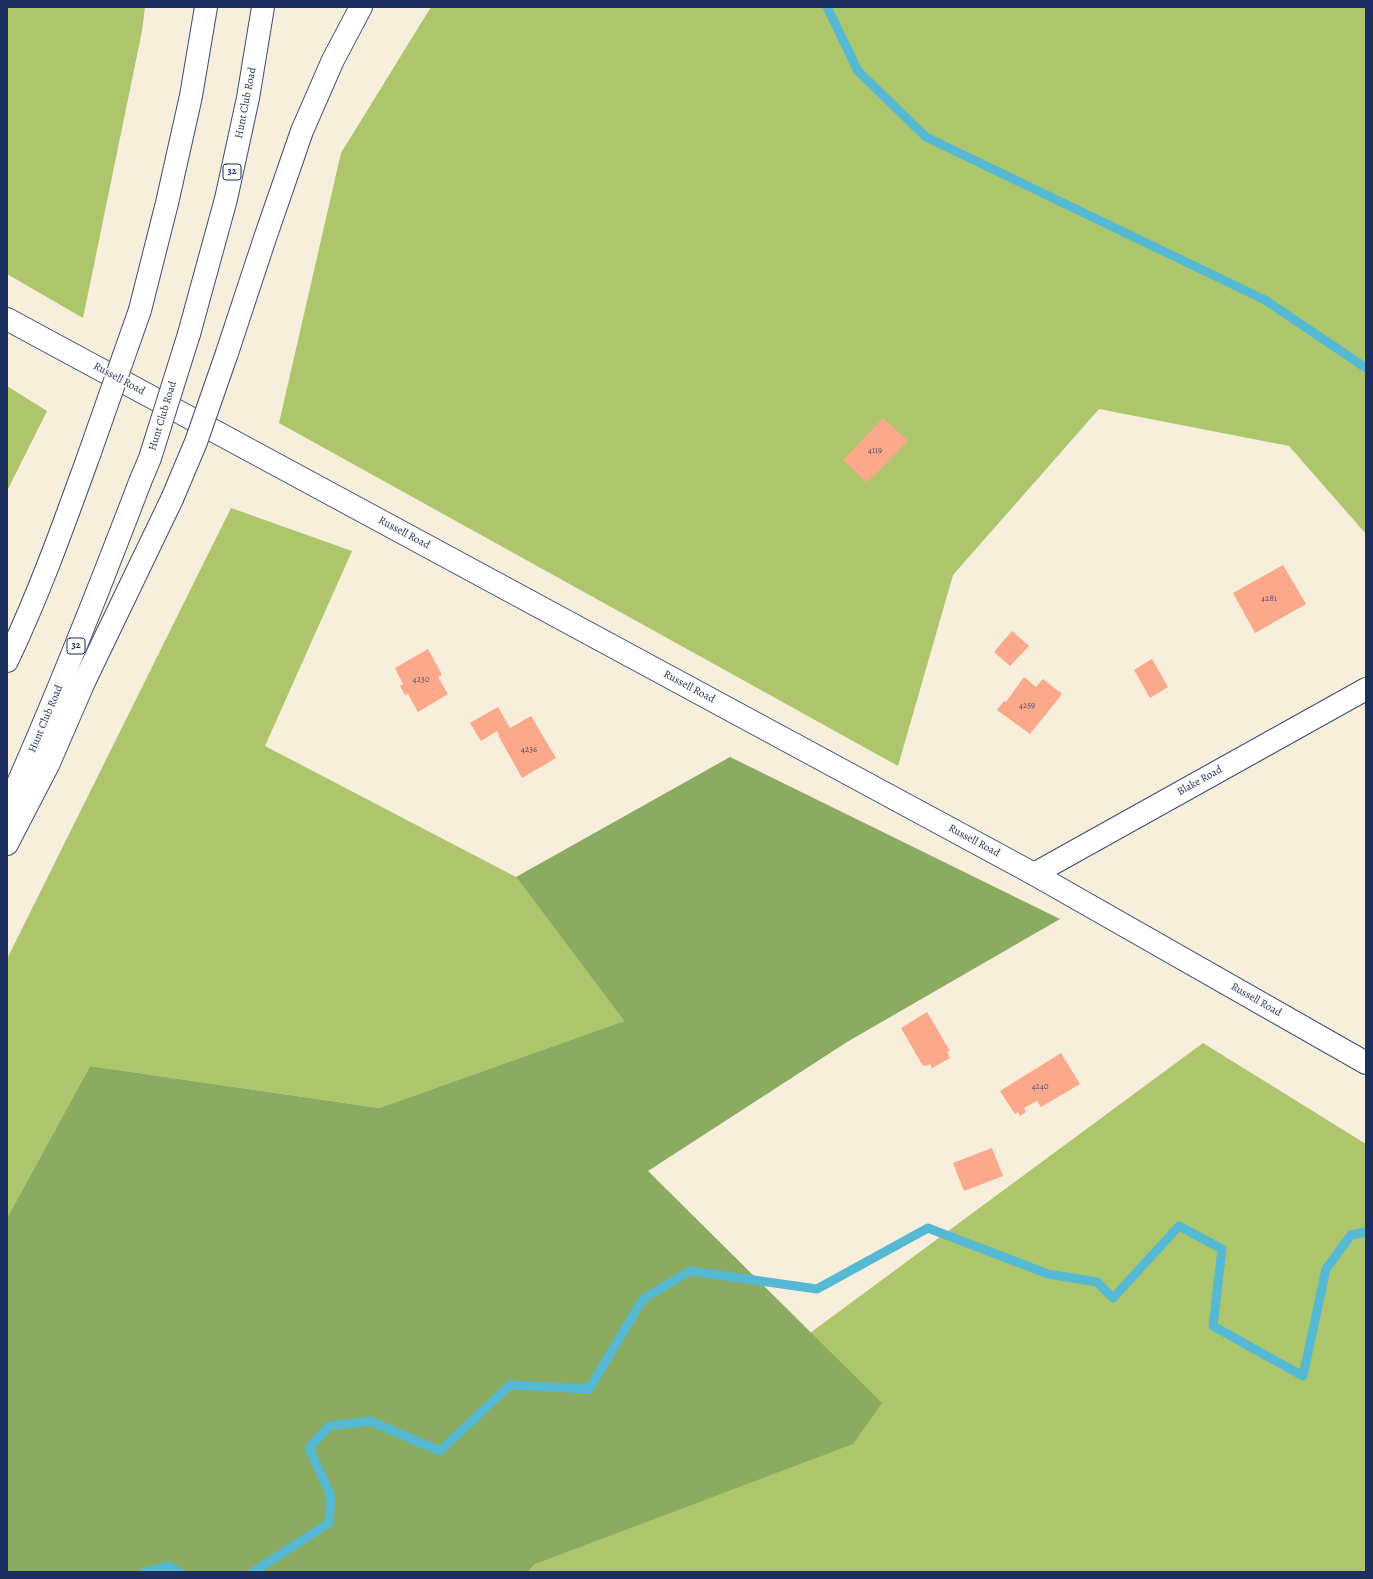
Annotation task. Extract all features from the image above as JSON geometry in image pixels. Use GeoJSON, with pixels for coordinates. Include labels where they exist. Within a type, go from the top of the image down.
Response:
{"type":"FeatureCollection","features":[{"type":"Feature","properties":{"kind":"main road"},"geometry":{"type":"LineString","coordinates":[[7,661],[22,630],[54,552],[140,310],[171,188],[191,96],[206,7]]}},
{"type":"Feature","properties":{"kind":"main road","name":"Hunt Club Road"},"geometry":{"type":"LineString","coordinates":[[7,808],[41,731],[99,590],[150,458],[188,334],[226,199],[248,98],[263,7]]}},
{"type":"Feature","properties":{"kind":"main road"},"geometry":{"type":"LineString","coordinates":[[7,844],[48,765],[84,682],[172,499],[196,442],[302,131],[333,60],[361,7]]}},
{"type":"Feature","properties":{"kind":"main road","name":"Russell Road"},"geometry":{"type":"LineString","coordinates":[[7,320],[1034,874],[1366,1063]]}},
{"type":"Feature","properties":{"kind":"main road","name":"Blake Road"},"geometry":{"type":"LineString","coordinates":[[1034,874],[1366,689]]}},
{"type":"Feature","properties":{"kind":"green space"},"geometry":{"type":"Polygon","coordinates":[[[7,7],[145,7],[142,31],[83,318],[7,274],[7,7]]]}},
{"type":"Feature","properties":{"kind":"green space"},"geometry":{"type":"Polygon","coordinates":[[[431,7],[1366,7],[1366,534],[1289,446],[1099,409],[953,575],[898,766],[279,423],[341,153],[431,7]]]}},
{"type":"Feature","properties":{"kind":"green space"},"geometry":{"type":"Polygon","coordinates":[[[7,386],[47,411],[7,491],[7,386]]]}},
{"type":"Feature","properties":{"kind":"green space"},"geometry":{"type":"Polygon","coordinates":[[[231,508],[352,551],[265,746],[516,877],[624,1021],[379,1108],[90,1066],[7,1218],[7,959],[231,508]]]}},
{"type":"Feature","properties":{"kind":"green space"},"geometry":{"type":"Polygon","coordinates":[[[730,757],[1060,919],[847,1042],[648,1171],[882,1403],[853,1444],[535,1564],[528,1572],[7,1572],[7,1218],[90,1066],[379,1108],[624,1021],[516,877],[730,757]]]}},
{"type":"Feature","properties":{"kind":"green space"},"geometry":{"type":"Polygon","coordinates":[[[1203,1043],[1366,1144],[1366,1572],[528,1572],[535,1564],[881,1403],[810,1333],[1203,1043]]]}},
{"type":"Feature","properties":{"kind":"building"},"geometry":{"type":"Polygon","coordinates":[[[883,418],[908,441],[873,477],[872,476],[866,482],[843,460],[883,418]]]}},
{"type":"Feature","properties":{"kind":"building"},"geometry":{"type":"Polygon","coordinates":[[[1283,565],[1306,604],[1255,633],[1233,593],[1283,565]]]}},
{"type":"Feature","properties":{"kind":"building"},"geometry":{"type":"Polygon","coordinates":[[[1012,631],[1029,646],[1010,666],[994,652],[1012,631]]]}},
{"type":"Feature","properties":{"kind":"building"},"geometry":{"type":"Polygon","coordinates":[[[428,649],[442,675],[438,677],[448,694],[418,712],[408,694],[405,695],[400,686],[403,684],[395,668],[428,649]]]}},
{"type":"Feature","properties":{"kind":"building"},"geometry":{"type":"Polygon","coordinates":[[[1152,659],[1168,687],[1150,698],[1134,670],[1152,659]]]}},
{"type":"Feature","properties":{"kind":"building"},"geometry":{"type":"Polygon","coordinates":[[[1024,677],[1036,687],[1043,679],[1062,694],[1030,734],[997,710],[1004,701],[1006,702],[1024,677]]]}},
{"type":"Feature","properties":{"kind":"building"},"geometry":{"type":"Polygon","coordinates":[[[498,707],[510,728],[531,716],[556,758],[522,778],[497,731],[481,741],[470,723],[498,707]]]}},
{"type":"Feature","properties":{"kind":"building"},"geometry":{"type":"Polygon","coordinates":[[[927,1012],[950,1051],[947,1052],[950,1058],[932,1068],[930,1064],[923,1066],[901,1028],[927,1012]]]}},
{"type":"Feature","properties":{"kind":"building"},"geometry":{"type":"Polygon","coordinates":[[[1061,1053],[1080,1084],[1041,1107],[1037,1101],[1024,1108],[1026,1112],[1020,1116],[1018,1112],[1015,1114],[1000,1091],[1061,1053]]]}},
{"type":"Feature","properties":{"kind":"building"},"geometry":{"type":"Polygon","coordinates":[[[992,1148],[1003,1176],[964,1191],[953,1163],[992,1148]]]}},
{"type":"Feature","properties":{"kind":"waterway"},"geometry":{"type":"LineString","coordinates":[[827,7],[858,71],[926,137],[1265,300],[1366,368]]}},
{"type":"Feature","properties":{"kind":"waterway"},"geometry":{"type":"LineString","coordinates":[[253,1572],[329,1523],[331,1496],[309,1448],[329,1426],[370,1421],[440,1451],[510,1385],[589,1389],[643,1299],[690,1271],[817,1289],[928,1228],[1048,1274],[1097,1282],[1113,1298],[1179,1226],[1222,1249],[1213,1326],[1303,1376],[1326,1269],[1351,1235],[1366,1232]]}},
{"type":"Feature","properties":{"kind":"waterway"},"geometry":{"type":"LineString","coordinates":[[145,1572],[169,1566],[179,1572]]}}]}
